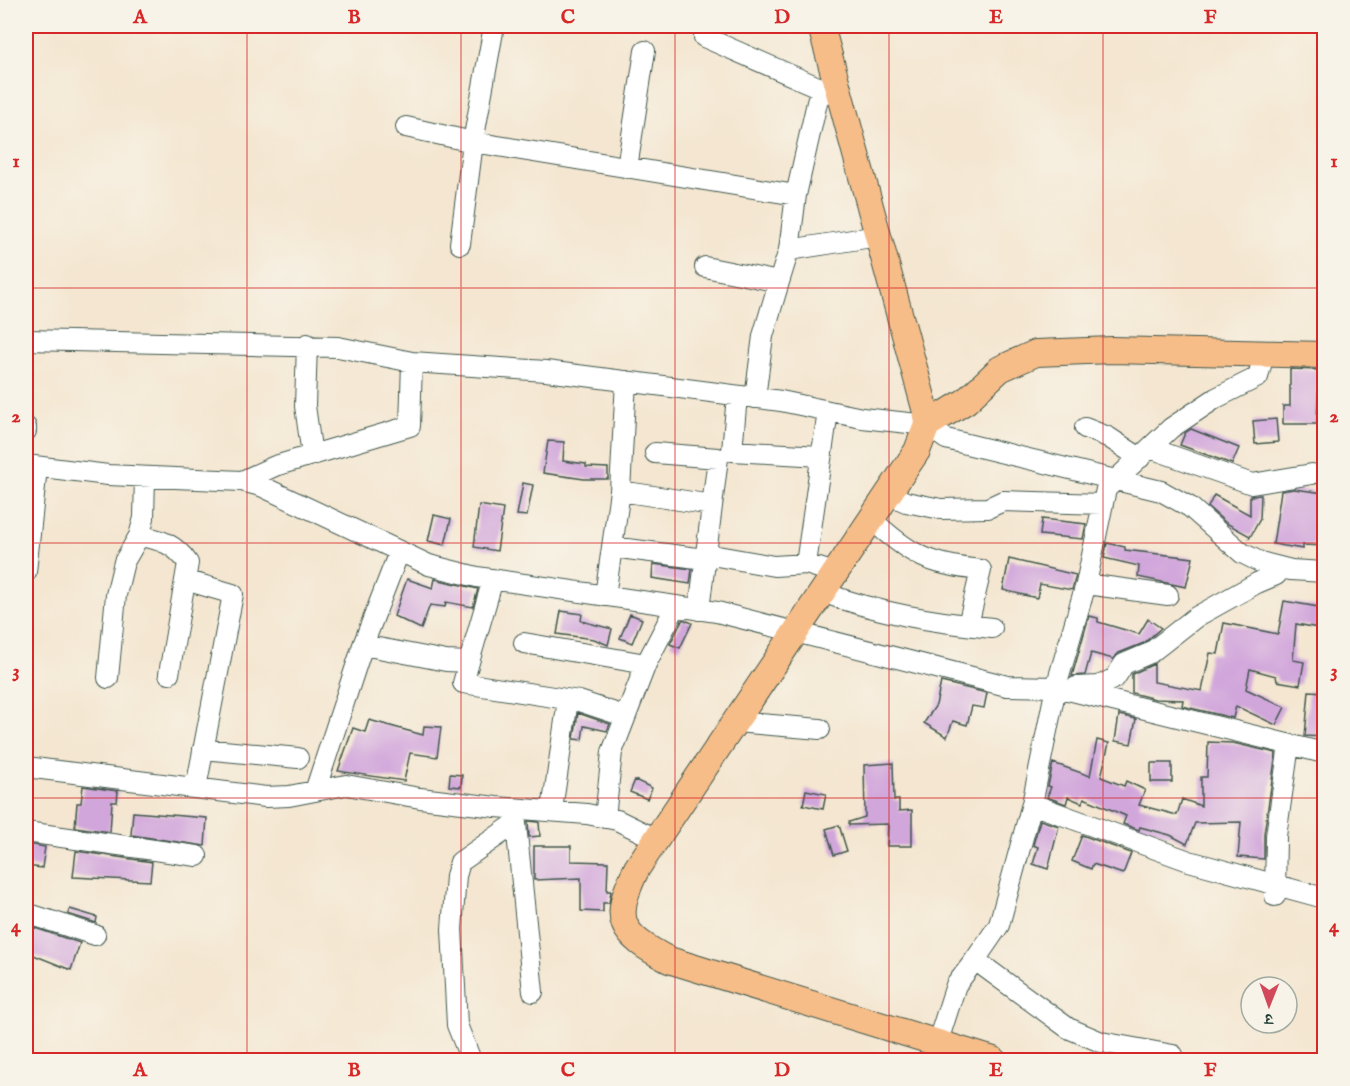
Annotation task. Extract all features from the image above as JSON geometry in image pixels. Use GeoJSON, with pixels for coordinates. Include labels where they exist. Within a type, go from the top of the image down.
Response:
{"type":"FeatureCollection","features":[{"type":"Feature","properties":{"kind":"main road"},"geometry":{"type":"LineString","coordinates":[[821,26],[832,87],[878,236],[926,411],[927,425],[917,451],[637,868],[625,891],[621,908],[624,924],[644,947],[669,960],[722,978],[938,1041],[993,1060]]}},
{"type":"Feature","properties":{"kind":"main road"},"geometry":{"type":"LineString","coordinates":[[927,425],[966,401],[1000,369],[1036,353],[1112,350],[1324,355]]}},
{"type":"Feature","properties":{"kind":"street"},"geometry":{"type":"LineString","coordinates":[[460,244],[473,142],[494,26]]}},
{"type":"Feature","properties":{"kind":"street"},"geometry":{"type":"LineString","coordinates":[[704,37],[832,87]]}},
{"type":"Feature","properties":{"kind":"street"},"geometry":{"type":"LineString","coordinates":[[627,168],[645,51]]}},
{"type":"Feature","properties":{"kind":"street"},"geometry":{"type":"LineString","coordinates":[[821,456],[732,451],[762,336],[789,250],[796,195],[818,98],[832,87]]}},
{"type":"Feature","properties":{"kind":"street"},"geometry":{"type":"LineString","coordinates":[[406,127],[473,142],[796,195]]}},
{"type":"Feature","properties":{"kind":"street"},"geometry":{"type":"LineString","coordinates":[[789,250],[878,236]]}},
{"type":"Feature","properties":{"kind":"street"},"geometry":{"type":"LineString","coordinates":[[705,267],[779,282]]}},
{"type":"Feature","properties":{"kind":"street"},"geometry":{"type":"LineString","coordinates":[[26,340],[307,344],[338,347],[411,362],[546,371],[626,381],[927,425],[946,438],[1161,491],[1190,507],[1242,553],[1260,562],[1282,568],[1324,572]]}},
{"type":"Feature","properties":{"kind":"street"},"geometry":{"type":"LineString","coordinates":[[307,344],[305,406],[312,455]]}},
{"type":"Feature","properties":{"kind":"street"},"geometry":{"type":"LineString","coordinates":[[938,1041],[956,985],[999,925],[1032,804],[1056,687],[1086,584],[1106,489],[1171,428],[1216,398],[1258,377],[1264,354]]}},
{"type":"Feature","properties":{"kind":"street"},"geometry":{"type":"LineString","coordinates":[[242,481],[275,466],[410,426],[411,362]]}},
{"type":"Feature","properties":{"kind":"street"},"geometry":{"type":"LineString","coordinates":[[605,596],[620,491],[626,381]]}},
{"type":"Feature","properties":{"kind":"street"},"geometry":{"type":"LineString","coordinates":[[806,564],[828,411]]}},
{"type":"Feature","properties":{"kind":"street"},"geometry":{"type":"LineString","coordinates":[[1085,428],[1145,453],[1252,484],[1312,474]]}},
{"type":"Feature","properties":{"kind":"street"},"geometry":{"type":"LineString","coordinates":[[655,453],[718,458],[699,609]]}},
{"type":"Feature","properties":{"kind":"street"},"geometry":{"type":"LineString","coordinates":[[26,572],[31,466],[145,477],[242,481],[261,486],[429,565],[493,579],[699,609],[796,631],[1007,686],[1056,687],[1100,686],[1115,678],[1124,664],[1150,653],[1196,617],[1276,575],[1282,568]]}},
{"type":"Feature","properties":{"kind":"street"},"geometry":{"type":"LineString","coordinates":[[108,678],[116,595],[124,562],[139,536],[144,518],[145,477]]}},
{"type":"Feature","properties":{"kind":"street"},"geometry":{"type":"LineString","coordinates":[[620,491],[712,505]]}},
{"type":"Feature","properties":{"kind":"street"},"geometry":{"type":"LineString","coordinates":[[888,494],[906,502],[941,508],[988,508],[1003,501],[1103,504]]}},
{"type":"Feature","properties":{"kind":"street"},"geometry":{"type":"LineString","coordinates":[[871,519],[900,546],[932,563],[981,570],[968,626]]}},
{"type":"Feature","properties":{"kind":"street"},"geometry":{"type":"LineString","coordinates":[[139,536],[157,538],[179,550],[189,563],[169,674]]}},
{"type":"Feature","properties":{"kind":"street"},"geometry":{"type":"LineString","coordinates":[[612,547],[774,566],[806,564],[828,583],[878,611],[992,628]]}},
{"type":"Feature","properties":{"kind":"street"},"geometry":{"type":"LineString","coordinates":[[315,790],[363,645],[399,552]]}},
{"type":"Feature","properties":{"kind":"street"},"geometry":{"type":"LineString","coordinates":[[493,579],[463,683],[568,700],[624,716]]}},
{"type":"Feature","properties":{"kind":"street"},"geometry":{"type":"LineString","coordinates":[[185,580],[233,594],[196,788]]}},
{"type":"Feature","properties":{"kind":"street"},"geometry":{"type":"LineString","coordinates":[[1086,584],[1168,595]]}},
{"type":"Feature","properties":{"kind":"street"},"geometry":{"type":"LineString","coordinates":[[605,818],[612,752],[624,716],[645,664],[676,606]]}},
{"type":"Feature","properties":{"kind":"street"},"geometry":{"type":"LineString","coordinates":[[524,642],[645,664]]}},
{"type":"Feature","properties":{"kind":"street"},"geometry":{"type":"LineString","coordinates":[[363,645],[446,661],[469,662]]}},
{"type":"Feature","properties":{"kind":"street"},"geometry":{"type":"LineString","coordinates":[[1056,687],[1324,753]]}},
{"type":"Feature","properties":{"kind":"street"},"geometry":{"type":"LineString","coordinates":[[552,810],[568,700]]}},
{"type":"Feature","properties":{"kind":"street"},"geometry":{"type":"LineString","coordinates":[[735,723],[820,729]]}},
{"type":"Feature","properties":{"kind":"street"},"geometry":{"type":"LineString","coordinates":[[1275,891],[1276,836],[1289,746]]}},
{"type":"Feature","properties":{"kind":"street"},"geometry":{"type":"LineString","coordinates":[[203,749],[298,758]]}},
{"type":"Feature","properties":{"kind":"street"},"geometry":{"type":"LineString","coordinates":[[26,767],[266,796],[346,785],[515,815],[552,810],[618,820],[656,839]]}},
{"type":"Feature","properties":{"kind":"street"},"geometry":{"type":"LineString","coordinates":[[1032,804],[1275,891],[1324,898]]}},
{"type":"Feature","properties":{"kind":"street"},"geometry":{"type":"LineString","coordinates":[[515,815],[533,992]]}},
{"type":"Feature","properties":{"kind":"street"},"geometry":{"type":"LineString","coordinates":[[471,1060],[457,1025],[452,929],[456,876],[460,861],[515,815]]}},
{"type":"Feature","properties":{"kind":"street"},"geometry":{"type":"LineString","coordinates":[[26,832],[197,856]]}},
{"type":"Feature","properties":{"kind":"street"},"geometry":{"type":"LineString","coordinates":[[26,913],[95,935]]}},
{"type":"Feature","properties":{"kind":"street"},"geometry":{"type":"LineString","coordinates":[[975,960],[1068,1028],[1101,1042],[1173,1055]]}},
{"type":"Feature","properties":{"kind":"building"},"geometry":{"type":"Polygon","coordinates":[[[1290,369],[1319,370],[1317,424],[1283,424],[1283,406],[1290,406],[1290,369]]]}},
{"type":"Feature","properties":{"kind":"building"},"geometry":{"type":"Polygon","coordinates":[[[1276,419],[1278,442],[1255,444],[1253,421],[1276,419]]]}},
{"type":"Feature","properties":{"kind":"building"},"geometry":{"type":"Polygon","coordinates":[[[1191,429],[1239,448],[1232,464],[1180,445],[1185,433],[1191,429]]]}},
{"type":"Feature","properties":{"kind":"building"},"geometry":{"type":"Polygon","coordinates":[[[548,441],[564,442],[563,461],[586,464],[586,467],[608,468],[608,479],[584,479],[543,473],[548,441]]]}},
{"type":"Feature","properties":{"kind":"building"},"geometry":{"type":"Polygon","coordinates":[[[523,483],[533,485],[527,516],[517,515],[523,483]]]}},
{"type":"Feature","properties":{"kind":"building"},"geometry":{"type":"Polygon","coordinates":[[[1294,489],[1324,493],[1323,546],[1303,545],[1303,549],[1273,544],[1281,491],[1294,489]]]}},
{"type":"Feature","properties":{"kind":"building"},"geometry":{"type":"Polygon","coordinates":[[[1214,495],[1250,515],[1250,496],[1261,495],[1260,519],[1249,539],[1250,536],[1226,523],[1208,507],[1214,495]]]}},
{"type":"Feature","properties":{"kind":"building"},"geometry":{"type":"Polygon","coordinates":[[[479,505],[503,509],[497,551],[474,547],[479,505]]]}},
{"type":"Feature","properties":{"kind":"building"},"geometry":{"type":"Polygon","coordinates":[[[434,515],[451,519],[445,545],[428,541],[434,515]]]}},
{"type":"Feature","properties":{"kind":"building"},"geometry":{"type":"Polygon","coordinates":[[[1042,519],[1086,524],[1083,539],[1040,535],[1042,519]]]}},
{"type":"Feature","properties":{"kind":"building"},"geometry":{"type":"Polygon","coordinates":[[[1107,543],[1125,547],[1125,550],[1193,558],[1186,587],[1138,577],[1139,566],[1104,558],[1107,543]]]}},
{"type":"Feature","properties":{"kind":"building"},"geometry":{"type":"Polygon","coordinates":[[[1009,559],[1076,575],[1072,590],[1040,584],[1037,598],[1003,590],[1009,559]]]}},
{"type":"Feature","properties":{"kind":"building"},"geometry":{"type":"Polygon","coordinates":[[[653,564],[692,569],[690,584],[652,578],[653,564]]]}},
{"type":"Feature","properties":{"kind":"building"},"geometry":{"type":"Polygon","coordinates":[[[407,579],[433,588],[435,579],[478,589],[473,607],[446,602],[445,607],[430,605],[421,629],[394,616],[407,579]]]}},
{"type":"Feature","properties":{"kind":"building"},"geometry":{"type":"Polygon","coordinates":[[[1284,601],[1324,608],[1324,629],[1296,624],[1293,660],[1304,662],[1300,685],[1277,681],[1276,676],[1250,669],[1246,689],[1285,707],[1276,725],[1236,706],[1233,718],[1182,706],[1183,700],[1155,699],[1132,693],[1132,674],[1154,664],[1154,682],[1202,691],[1210,653],[1218,654],[1224,623],[1278,634],[1284,601]]]}},
{"type":"Feature","properties":{"kind":"building"},"geometry":{"type":"Polygon","coordinates":[[[561,611],[582,614],[581,621],[612,629],[608,645],[594,639],[557,634],[561,611]]]}},
{"type":"Feature","properties":{"kind":"building"},"geometry":{"type":"Polygon","coordinates":[[[630,614],[642,619],[632,643],[620,638],[630,614]]]}},
{"type":"Feature","properties":{"kind":"building"},"geometry":{"type":"Polygon","coordinates":[[[1089,616],[1098,618],[1098,622],[1139,634],[1148,619],[1161,628],[1144,643],[1119,653],[1113,659],[1091,653],[1085,675],[1072,676],[1089,616]]]}},
{"type":"Feature","properties":{"kind":"building"},"geometry":{"type":"Polygon","coordinates":[[[683,619],[692,623],[680,648],[670,644],[683,619]]]}},
{"type":"Feature","properties":{"kind":"building"},"geometry":{"type":"Polygon","coordinates":[[[941,682],[987,693],[984,708],[972,706],[967,725],[953,721],[947,737],[924,723],[936,705],[941,682]]]}},
{"type":"Feature","properties":{"kind":"building"},"geometry":{"type":"Polygon","coordinates":[[[1309,691],[1324,692],[1324,737],[1305,736],[1309,691]]]}},
{"type":"Feature","properties":{"kind":"building"},"geometry":{"type":"Polygon","coordinates":[[[578,713],[610,724],[607,731],[584,726],[582,740],[574,739],[578,713]]]}},
{"type":"Feature","properties":{"kind":"building"},"geometry":{"type":"Polygon","coordinates":[[[1119,715],[1136,719],[1131,744],[1115,741],[1119,715]]]}},
{"type":"Feature","properties":{"kind":"building"},"geometry":{"type":"Polygon","coordinates":[[[369,720],[423,735],[424,726],[441,727],[437,757],[410,753],[404,781],[338,771],[353,728],[365,732],[369,720]]]}},
{"type":"Feature","properties":{"kind":"building"},"geometry":{"type":"Polygon","coordinates":[[[1097,740],[1109,743],[1101,777],[1124,786],[1126,781],[1145,790],[1139,805],[1177,815],[1182,799],[1201,806],[1201,777],[1207,777],[1208,742],[1233,743],[1276,753],[1264,834],[1264,859],[1238,857],[1241,822],[1195,823],[1187,844],[1170,835],[1140,827],[1139,830],[1123,824],[1126,816],[1084,798],[1082,803],[1068,797],[1066,804],[1047,797],[1051,787],[1048,786],[1053,763],[1090,776],[1097,740]]]}},
{"type":"Feature","properties":{"kind":"building"},"geometry":{"type":"Polygon","coordinates":[[[893,763],[894,800],[899,800],[899,811],[912,810],[912,846],[887,846],[888,824],[849,825],[849,822],[865,817],[864,765],[893,763]]]}},
{"type":"Feature","properties":{"kind":"building"},"geometry":{"type":"Polygon","coordinates":[[[1151,763],[1172,763],[1172,782],[1151,782],[1151,763]]]}},
{"type":"Feature","properties":{"kind":"building"},"geometry":{"type":"Polygon","coordinates":[[[450,774],[462,775],[461,787],[449,786],[450,774]]]}},
{"type":"Feature","properties":{"kind":"building"},"geometry":{"type":"Polygon","coordinates":[[[635,780],[652,788],[647,799],[630,792],[635,780]]]}},
{"type":"Feature","properties":{"kind":"building"},"geometry":{"type":"Polygon","coordinates":[[[83,786],[118,791],[117,802],[112,802],[110,832],[75,827],[77,803],[81,803],[83,786]]]}},
{"type":"Feature","properties":{"kind":"building"},"geometry":{"type":"Polygon","coordinates":[[[806,790],[826,794],[823,809],[803,805],[806,790]]]}},
{"type":"Feature","properties":{"kind":"building"},"geometry":{"type":"Polygon","coordinates":[[[133,812],[207,818],[205,846],[131,835],[133,812]]]}},
{"type":"Feature","properties":{"kind":"building"},"geometry":{"type":"Polygon","coordinates":[[[1040,820],[1059,826],[1048,869],[1033,864],[1038,847],[1033,845],[1040,820]]]}},
{"type":"Feature","properties":{"kind":"building"},"geometry":{"type":"Polygon","coordinates":[[[528,821],[539,822],[540,836],[529,837],[528,821]]]}},
{"type":"Feature","properties":{"kind":"building"},"geometry":{"type":"Polygon","coordinates":[[[839,825],[847,851],[834,855],[826,829],[839,825]]]}},
{"type":"Feature","properties":{"kind":"building"},"geometry":{"type":"Polygon","coordinates":[[[1082,835],[1131,853],[1123,874],[1093,864],[1091,869],[1072,861],[1082,835]]]}},
{"type":"Feature","properties":{"kind":"building"},"geometry":{"type":"Polygon","coordinates":[[[28,844],[45,847],[42,868],[26,866],[28,844]]]}},
{"type":"Feature","properties":{"kind":"building"},"geometry":{"type":"Polygon","coordinates":[[[534,846],[571,846],[571,861],[608,862],[607,891],[611,891],[609,903],[603,903],[603,912],[581,911],[581,878],[534,880],[534,846]]]}},
{"type":"Feature","properties":{"kind":"building"},"geometry":{"type":"Polygon","coordinates":[[[76,851],[152,862],[150,881],[73,877],[76,851]]]}},
{"type":"Feature","properties":{"kind":"building"},"geometry":{"type":"Polygon","coordinates":[[[70,909],[97,917],[96,923],[68,914],[70,909]]]}},
{"type":"Feature","properties":{"kind":"building"},"geometry":{"type":"Polygon","coordinates":[[[26,925],[80,943],[71,970],[26,952],[26,925]]]}}]}
